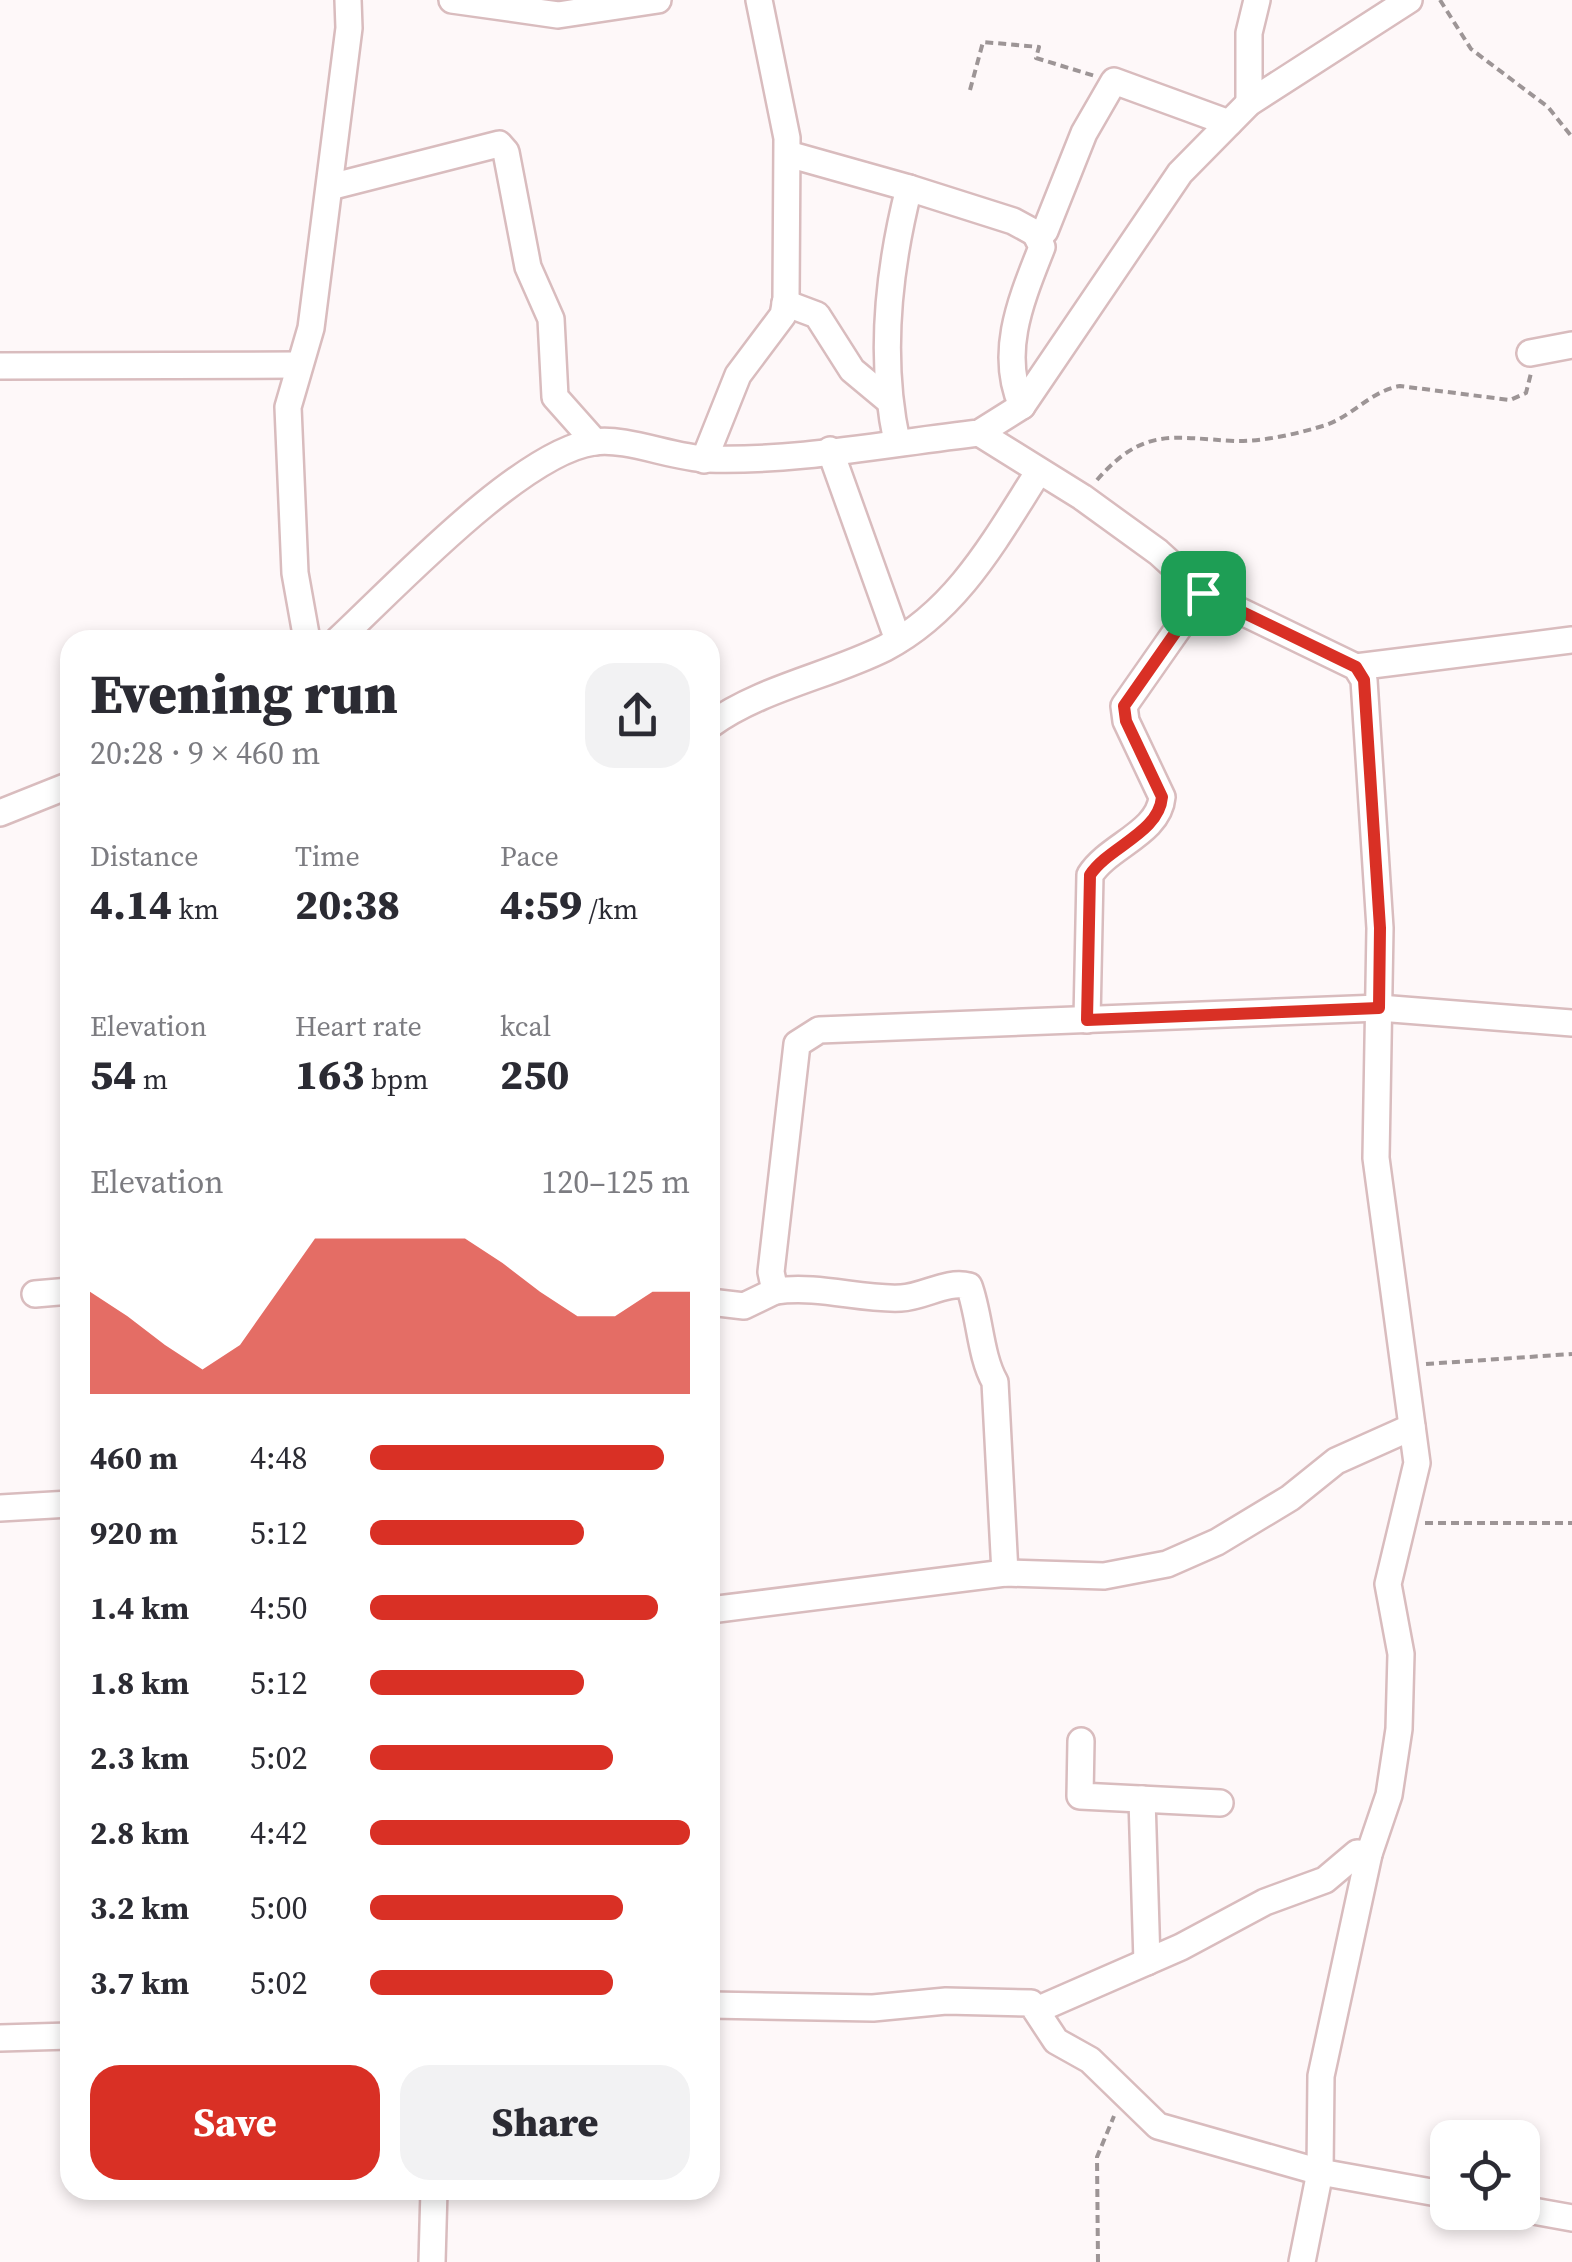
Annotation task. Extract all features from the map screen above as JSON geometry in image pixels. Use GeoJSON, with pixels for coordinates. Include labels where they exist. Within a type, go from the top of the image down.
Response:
{"type":"FeatureCollection","features":[{"type":"Feature","properties":{"kind":"street"},"geometry":{"type":"LineString","coordinates":[[304,630],[294,573],[287,444],[298,364],[312,328],[348,0]]}},
{"type":"Feature","properties":{"kind":"street"},"geometry":{"type":"LineString","coordinates":[[452,0],[558,15],[658,0]]}},
{"type":"Feature","properties":{"kind":"street"},"geometry":{"type":"LineString","coordinates":[[704,460],[738,375],[783,315],[785,303],[788,154],[758,0]]}},
{"type":"Feature","properties":{"kind":"street"},"geometry":{"type":"LineString","coordinates":[[1249,103],[1249,33],[1256,0]]}},
{"type":"Feature","properties":{"kind":"street"},"geometry":{"type":"LineString","coordinates":[[349,630],[479,506],[560,456],[595,442],[704,460],[979,434],[1022,406],[1180,172],[1249,103],[1409,0]]}},
{"type":"Feature","properties":{"kind":"street"},"geometry":{"type":"LineString","coordinates":[[1035,233],[1045,231],[1084,133],[1114,81],[1230,123]]}},
{"type":"Feature","properties":{"kind":"street"},"geometry":{"type":"LineString","coordinates":[[330,187],[499,144],[506,152],[528,266],[552,319],[555,396],[595,442]]}},
{"type":"Feature","properties":{"kind":"street"},"geometry":{"type":"LineString","coordinates":[[788,154],[1013,221],[1035,233],[1042,247],[1012,334],[1014,388],[1022,406]]}},
{"type":"Feature","properties":{"kind":"street"},"geometry":{"type":"LineString","coordinates":[[897,442],[888,400],[891,279],[909,188]]}},
{"type":"Feature","properties":{"kind":"street"},"geometry":{"type":"LineString","coordinates":[[785,303],[817,316],[852,370],[888,400]]}},
{"type":"Feature","properties":{"kind":"street"},"geometry":{"type":"LineString","coordinates":[[1530,353],[1572,345]]}},
{"type":"Feature","properties":{"kind":"street"},"geometry":{"type":"LineString","coordinates":[[0,366],[298,364]]}},
{"type":"Feature","properties":{"kind":"street"},"geometry":{"type":"LineString","coordinates":[[979,434],[1082,498],[1158,552],[1203,593],[1356,667],[1364,680],[1380,928],[1376,1158],[1417,1463],[1388,1584],[1400,1654],[1399,1729],[1389,1795],[1368,1854],[1321,2076],[1320,2172],[1302,2262]]}},
{"type":"Feature","properties":{"kind":"street"},"geometry":{"type":"LineString","coordinates":[[830,450],[898,640]]}},
{"type":"Feature","properties":{"kind":"street"},"geometry":{"type":"LineString","coordinates":[[720,720],[898,640],[940,608],[972,575],[1039,471]]}},
{"type":"Feature","properties":{"kind":"street"},"geometry":{"type":"LineString","coordinates":[[1087,1020],[1090,875],[1097,863],[1154,819],[1161,808],[1162,797],[1126,721],[1124,706],[1203,593]]}},
{"type":"Feature","properties":{"kind":"street"},"geometry":{"type":"LineString","coordinates":[[1356,667],[1572,640]]}},
{"type":"Feature","properties":{"kind":"street"},"geometry":{"type":"LineString","coordinates":[[0,813],[60,790]]}},
{"type":"Feature","properties":{"kind":"street"},"geometry":{"type":"LineString","coordinates":[[775,1290],[771,1272],[797,1044],[819,1030],[1379,1008],[1572,1023]]}},
{"type":"Feature","properties":{"kind":"street"},"geometry":{"type":"LineString","coordinates":[[720,1303],[744,1306],[775,1290],[804,1287],[895,1298],[920,1297],[957,1282],[969,1286],[980,1318],[988,1370],[995,1382],[1005,1573]]}},
{"type":"Feature","properties":{"kind":"street"},"geometry":{"type":"LineString","coordinates":[[36,1294],[60,1292]]}},
{"type":"Feature","properties":{"kind":"street"},"geometry":{"type":"LineString","coordinates":[[720,1609],[1005,1573],[1104,1576],[1167,1564],[1217,1542],[1336,1461],[1412,1427]]}},
{"type":"Feature","properties":{"kind":"street"},"geometry":{"type":"LineString","coordinates":[[0,1508],[60,1505]]}},
{"type":"Feature","properties":{"kind":"street"},"geometry":{"type":"LineString","coordinates":[[1081,1741],[1080,1796],[1220,1804]]}},
{"type":"Feature","properties":{"kind":"street"},"geometry":{"type":"LineString","coordinates":[[1142,1799],[1147,1962]]}},
{"type":"Feature","properties":{"kind":"street"},"geometry":{"type":"LineString","coordinates":[[1038,2009],[1147,1962],[1265,1902],[1325,1880],[1358,1853],[1368,1854]]}},
{"type":"Feature","properties":{"kind":"street"},"geometry":{"type":"LineString","coordinates":[[720,2005],[872,2008],[1019,2001],[1038,2009],[1056,2041],[1090,2060],[1158,2126],[1178,2135],[1249,2149],[1320,2172],[1430,2193]]}},
{"type":"Feature","properties":{"kind":"street"},"geometry":{"type":"LineString","coordinates":[[0,2038],[60,2036]]}},
{"type":"Feature","properties":{"kind":"street"},"geometry":{"type":"LineString","coordinates":[[432,2262],[434,2200]]}},
{"type":"Feature","properties":{"kind":"street"},"geometry":{"type":"LineString","coordinates":[[1540,2212],[1572,2218]]}},
{"type":"Feature","properties":{"kind":"path"},"geometry":{"type":"LineString","coordinates":[[1440,0],[1471,48],[1548,108],[1572,138]]}},
{"type":"Feature","properties":{"kind":"path"},"geometry":{"type":"LineString","coordinates":[[970,90],[984,42],[993,39],[1039,48],[1036,58],[1114,81]]}},
{"type":"Feature","properties":{"kind":"path"},"geometry":{"type":"LineString","coordinates":[[1082,498],[1110,465],[1143,442],[1164,436],[1238,441],[1309,428],[1349,414],[1383,389],[1400,386],[1520,398],[1531,380],[1530,353]]}},
{"type":"Feature","properties":{"kind":"path"},"geometry":{"type":"LineString","coordinates":[[1406,1365],[1572,1354]]}},
{"type":"Feature","properties":{"kind":"path"},"geometry":{"type":"LineString","coordinates":[[1400,1524],[1572,1523]]}},
{"type":"Feature","properties":{"kind":"path"},"geometry":{"type":"LineString","coordinates":[[1098,2262],[1097,2156],[1124,2093]]}},
{"type":"Feature","properties":{"kind":"route"},"geometry":{"type":"LineString","coordinates":[[1203,593],[1356,667],[1364,680],[1380,928],[1379,1008],[1087,1020],[1090,875],[1097,863],[1154,819],[1161,808],[1162,797],[1126,721],[1124,706],[1203,593]]}}]}
